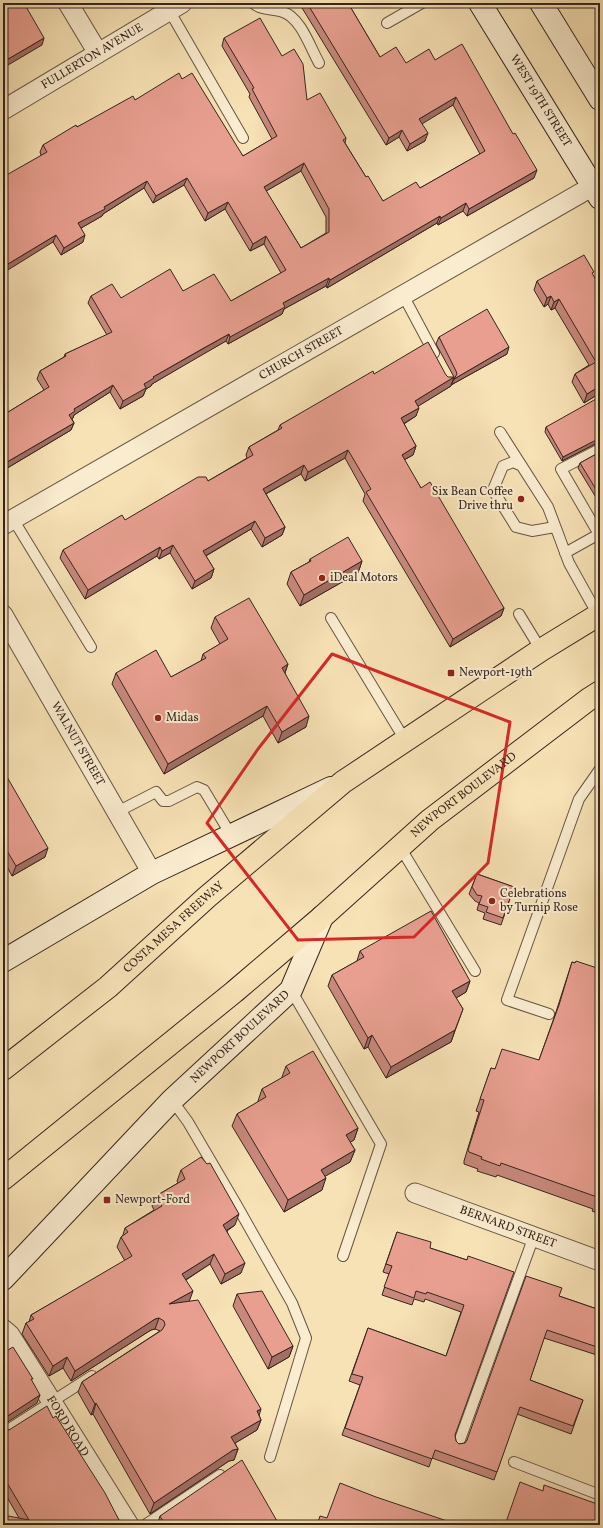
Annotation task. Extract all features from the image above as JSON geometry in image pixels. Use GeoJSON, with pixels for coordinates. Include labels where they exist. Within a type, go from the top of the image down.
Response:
{"type":"FeatureCollection","features":[{"type":"Feature","properties":{"kind":"highway"},"geometry":{"type":"LineString","coordinates":[[343,782],[541,650],[599,614]]}},
{"type":"Feature","properties":{"kind":"highway","name":"NEWPORT BOULEVARD"},"geometry":{"type":"LineString","coordinates":[[322,918],[430,820],[600,692]]}},
{"type":"Feature","properties":{"kind":"highway","name":"COSTA MESA FREEWAY"},"geometry":{"type":"LineString","coordinates":[[3,1069],[108,987],[207,897],[343,782]]}},
{"type":"Feature","properties":{"kind":"highway"},"geometry":{"type":"LineString","coordinates":[[3,1179],[234,992],[322,918]]}},
{"type":"Feature","properties":{"kind":"main road","name":"WEST 19TH STREET"},"geometry":{"type":"LineString","coordinates":[[480,3],[598,188]]}},
{"type":"Feature","properties":{"kind":"main road"},"geometry":{"type":"LineString","coordinates":[[541,3],[600,99]]}},
{"type":"Feature","properties":{"kind":"main road"},"geometry":{"type":"LineString","coordinates":[[3,961],[152,873],[343,782]]}},
{"type":"Feature","properties":{"kind":"main road","name":"NEWPORT BOULEVARD"},"geometry":{"type":"LineString","coordinates":[[3,1279],[172,1100],[291,990],[322,918]]}},
{"type":"Feature","properties":{"kind":"street"},"geometry":{"type":"LineString","coordinates":[[68,3],[98,54]]}},
{"type":"Feature","properties":{"kind":"street","name":"FULLERTON AVENUE"},"geometry":{"type":"LineString","coordinates":[[3,110],[176,7]]}},
{"type":"Feature","properties":{"kind":"street","name":"CHURCH STREET"},"geometry":{"type":"LineString","coordinates":[[8,522],[403,295],[598,188]]}},
{"type":"Feature","properties":{"kind":"street","name":"WALNUT STREET"},"geometry":{"type":"LineString","coordinates":[[3,615],[152,873]]}},
{"type":"Feature","properties":{"kind":"street","name":"BERNARD STREET"},"geometry":{"type":"LineString","coordinates":[[415,1193],[600,1261]]}},
{"type":"Feature","properties":{"kind":"street","name":"FORD ROAD"},"geometry":{"type":"LineString","coordinates":[[3,1328],[10,1335],[129,1525]]}},
{"type":"Feature","properties":{"kind":"lane"},"geometry":{"type":"LineString","coordinates":[[253,3],[260,8],[283,12],[291,16],[297,22],[319,63]]}},
{"type":"Feature","properties":{"kind":"lane"},"geometry":{"type":"LineString","coordinates":[[387,23],[422,3]]}},
{"type":"Feature","properties":{"kind":"lane"},"geometry":{"type":"LineString","coordinates":[[176,7],[243,138]]}},
{"type":"Feature","properties":{"kind":"lane"},"geometry":{"type":"LineString","coordinates":[[403,295],[438,361]]}},
{"type":"Feature","properties":{"kind":"lane"},"geometry":{"type":"LineString","coordinates":[[500,432],[548,507],[565,553],[599,614]]}},
{"type":"Feature","properties":{"kind":"lane"},"geometry":{"type":"LineString","coordinates":[[565,553],[599,535],[561,469],[600,449]]}},
{"type":"Feature","properties":{"kind":"lane"},"geometry":{"type":"LineString","coordinates":[[522,466],[513,462],[504,466],[493,490],[516,527],[532,531],[555,526]]}},
{"type":"Feature","properties":{"kind":"lane"},"geometry":{"type":"LineString","coordinates":[[8,522],[91,647]]}},
{"type":"Feature","properties":{"kind":"lane"},"geometry":{"type":"LineString","coordinates":[[519,614],[541,650]]}},
{"type":"Feature","properties":{"kind":"lane"},"geometry":{"type":"LineString","coordinates":[[331,618],[405,740]]}},
{"type":"Feature","properties":{"kind":"lane"},"geometry":{"type":"LineString","coordinates":[[549,1014],[507,1000],[578,799],[600,769]]}},
{"type":"Feature","properties":{"kind":"lane"},"geometry":{"type":"LineString","coordinates":[[117,812],[156,792],[162,801],[170,801],[197,787],[204,790],[231,835]]}},
{"type":"Feature","properties":{"kind":"lane"},"geometry":{"type":"LineString","coordinates":[[400,847],[475,971]]}},
{"type":"Feature","properties":{"kind":"lane"},"geometry":{"type":"LineString","coordinates":[[291,990],[381,1144],[343,1256]]}},
{"type":"Feature","properties":{"kind":"lane"},"geometry":{"type":"LineString","coordinates":[[172,1100],[191,1127],[244,1217],[292,1303],[306,1338],[270,1457]]}},
{"type":"Feature","properties":{"kind":"lane"},"geometry":{"type":"LineString","coordinates":[[458,1445],[534,1236]]}},
{"type":"Feature","properties":{"kind":"lane"},"geometry":{"type":"LineString","coordinates":[[3,1432],[104,1368]]}},
{"type":"Feature","properties":{"kind":"lane"},"geometry":{"type":"LineString","coordinates":[[514,1462],[600,1495]]}},
{"type":"Feature","properties":{"kind":"lane"},"geometry":{"type":"LineString","coordinates":[[145,1525],[227,1470]]}},
{"type":"Feature","properties":{"kind":"highlighted area"},"geometry":{"type":"Polygon","coordinates":[[[332,654],[510,722],[488,863],[414,937],[298,940],[207,823],[258,749],[332,654]]]}},
{"type":"Feature","properties":{"kind":"building"},"geometry":{"type":"Polygon","coordinates":[[[3,3],[24,3],[44,38],[3,62],[3,3]]]}},
{"type":"Feature","properties":{"kind":"building"},"geometry":{"type":"Polygon","coordinates":[[[307,3],[348,3],[380,57],[396,47],[406,63],[429,49],[435,60],[462,44],[513,134],[515,133],[537,170],[469,209],[466,203],[441,218],[440,216],[330,280],[329,278],[283,303],[285,307],[230,337],[229,334],[153,377],[154,378],[144,384],[146,388],[123,401],[113,385],[74,409],[75,411],[69,415],[74,423],[7,462],[5,459],[3,460],[3,410],[5,414],[49,387],[40,371],[66,356],[65,354],[112,332],[91,296],[112,284],[121,298],[170,269],[183,291],[214,274],[231,301],[286,270],[266,236],[253,244],[228,202],[208,213],[187,178],[156,196],[147,181],[104,207],[105,209],[78,223],[85,235],[64,248],[56,235],[3,267],[3,177],[47,152],[43,145],[76,125],[77,127],[133,96],[135,100],[179,73],[182,79],[192,73],[243,156],[277,136],[252,89],[254,88],[224,38],[260,18],[282,56],[294,49],[303,64],[307,100],[320,93],[346,138],[343,140],[383,201],[416,182],[420,188],[485,151],[456,97],[419,119],[428,133],[410,144],[402,130],[389,138],[307,3]],[[304,163],[264,187],[301,248],[329,232],[329,209],[304,163]]]}},
{"type":"Feature","properties":{"kind":"building"},"geometry":{"type":"Polygon","coordinates":[[[584,255],[594,272],[592,273],[600,287],[600,386],[587,394],[575,374],[596,362],[559,299],[554,302],[551,296],[547,298],[537,281],[584,255]]]}},
{"type":"Feature","properties":{"kind":"building"},"geometry":{"type":"Polygon","coordinates":[[[487,309],[509,347],[454,379],[457,374],[456,371],[439,337],[487,309]]]}},
{"type":"Feature","properties":{"kind":"building"},"geometry":{"type":"Polygon","coordinates":[[[428,342],[446,375],[448,377],[454,377],[415,401],[419,408],[401,418],[416,446],[402,455],[421,488],[430,482],[504,608],[453,639],[366,492],[371,489],[348,450],[308,472],[304,465],[263,489],[285,527],[265,538],[255,521],[203,551],[214,569],[195,581],[173,545],[162,551],[160,547],[88,590],[63,550],[122,515],[125,520],[198,477],[206,477],[208,481],[253,455],[249,447],[282,428],[280,425],[373,371],[374,374],[428,342]]]}},
{"type":"Feature","properties":{"kind":"building"},"geometry":{"type":"Polygon","coordinates":[[[596,399],[600,406],[600,438],[563,457],[546,427],[596,399]]]}},
{"type":"Feature","properties":{"kind":"building"},"geometry":{"type":"Polygon","coordinates":[[[600,452],[600,496],[580,463],[600,452]]]}},
{"type":"Feature","properties":{"kind":"building","name":"iDeal Motors"},"geometry":{"type":"Polygon","coordinates":[[[348,537],[362,561],[304,595],[291,572],[348,537]]]}},
{"type":"Feature","properties":{"kind":"building"},"geometry":{"type":"Polygon","coordinates":[[[249,598],[288,664],[282,668],[309,716],[282,732],[267,706],[168,764],[116,673],[156,650],[171,677],[206,658],[203,654],[228,639],[215,617],[249,598]]]}},
{"type":"Feature","properties":{"kind":"building"},"geometry":{"type":"Polygon","coordinates":[[[3,770],[48,848],[16,866],[3,844],[3,770]]]}},
{"type":"Feature","properties":{"kind":"building","name":"Celebrations by Turnip Rose"},"geometry":{"type":"Polygon","coordinates":[[[477,874],[514,887],[503,918],[486,912],[488,907],[479,904],[482,896],[477,895],[472,887],[477,874]]]}},
{"type":"Feature","properties":{"kind":"building"},"geometry":{"type":"Polygon","coordinates":[[[431,911],[470,981],[452,991],[463,1009],[455,1030],[391,1067],[372,1035],[368,1038],[332,975],[364,957],[360,951],[431,911]]]}},
{"type":"Feature","properties":{"kind":"building"},"geometry":{"type":"Polygon","coordinates":[[[576,961],[600,969],[600,1201],[596,1200],[597,1197],[501,1163],[500,1166],[481,1159],[482,1157],[469,1152],[468,1150],[484,1100],[480,1099],[491,1068],[495,1069],[502,1049],[539,1060],[559,1005],[572,962],[575,963],[576,961]]]}},
{"type":"Feature","properties":{"kind":"building"},"geometry":{"type":"Polygon","coordinates":[[[313,1051],[358,1128],[346,1135],[355,1150],[321,1170],[326,1178],[288,1200],[237,1114],[266,1097],[262,1089],[290,1073],[286,1066],[313,1051]]]}},
{"type":"Feature","properties":{"kind":"building"},"geometry":{"type":"Polygon","coordinates":[[[201,1157],[207,1164],[210,1163],[239,1214],[223,1225],[245,1263],[225,1274],[214,1254],[182,1274],[193,1291],[169,1304],[198,1300],[261,1409],[257,1411],[261,1420],[231,1437],[238,1449],[233,1450],[154,1503],[96,1403],[95,1404],[82,1382],[162,1330],[165,1325],[164,1321],[159,1318],[155,1319],[75,1371],[67,1357],[53,1366],[26,1323],[34,1319],[31,1315],[132,1256],[121,1237],[128,1232],[125,1228],[162,1206],[156,1196],[185,1179],[181,1170],[201,1157]]]}},
{"type":"Feature","properties":{"kind":"building"},"geometry":{"type":"Polygon","coordinates":[[[397,1232],[431,1242],[430,1248],[467,1260],[468,1256],[514,1272],[455,1435],[456,1441],[459,1444],[465,1443],[467,1440],[526,1276],[562,1288],[559,1296],[600,1310],[600,1348],[547,1330],[530,1380],[583,1400],[573,1426],[520,1407],[497,1472],[435,1450],[432,1459],[345,1428],[363,1377],[352,1374],[368,1328],[446,1356],[464,1305],[427,1292],[426,1294],[416,1291],[414,1298],[384,1287],[392,1266],[386,1264],[397,1232]]]}},
{"type":"Feature","properties":{"kind":"building"},"geometry":{"type":"Polygon","coordinates":[[[262,1291],[293,1346],[272,1357],[237,1294],[262,1291]]]}},
{"type":"Feature","properties":{"kind":"building"},"geometry":{"type":"Polygon","coordinates":[[[13,1347],[33,1379],[31,1379],[40,1395],[3,1419],[3,1353],[13,1347]]]}},
{"type":"Feature","properties":{"kind":"building"},"geometry":{"type":"Polygon","coordinates":[[[47,1406],[53,1418],[56,1416],[105,1493],[119,1520],[120,1525],[3,1525],[3,1515],[29,1520],[3,1476],[3,1430],[9,1430],[47,1406]]]}},
{"type":"Feature","properties":{"kind":"building"},"geometry":{"type":"Polygon","coordinates":[[[242,1460],[277,1521],[270,1525],[165,1525],[160,1516],[242,1460]]]}},
{"type":"Feature","properties":{"kind":"building"},"geometry":{"type":"Polygon","coordinates":[[[520,1482],[543,1491],[544,1485],[600,1505],[600,1525],[505,1525],[520,1482]]]}},
{"type":"Feature","properties":{"kind":"building"},"geometry":{"type":"Polygon","coordinates":[[[340,1483],[376,1497],[459,1525],[317,1525],[320,1516],[327,1518],[340,1483]]]}},
{"type":"Feature","properties":{"kind":"place","name":"Six Bean Coffee Drive thru"},"geometry":{"type":"Point","coordinates":[521,499]}},
{"type":"Feature","properties":{"kind":"place","name":"iDeal Motors"},"geometry":{"type":"Point","coordinates":[322,578]}},
{"type":"Feature","properties":{"kind":"place","name":"Newport-19th"},"geometry":{"type":"Point","coordinates":[451,673]}},
{"type":"Feature","properties":{"kind":"place","name":"Midas"},"geometry":{"type":"Point","coordinates":[158,718]}},
{"type":"Feature","properties":{"kind":"place","name":"Celebrations by Turnip Rose"},"geometry":{"type":"Point","coordinates":[492,901]}},
{"type":"Feature","properties":{"kind":"place","name":"Newport-Ford"},"geometry":{"type":"Point","coordinates":[107,1200]}}]}
